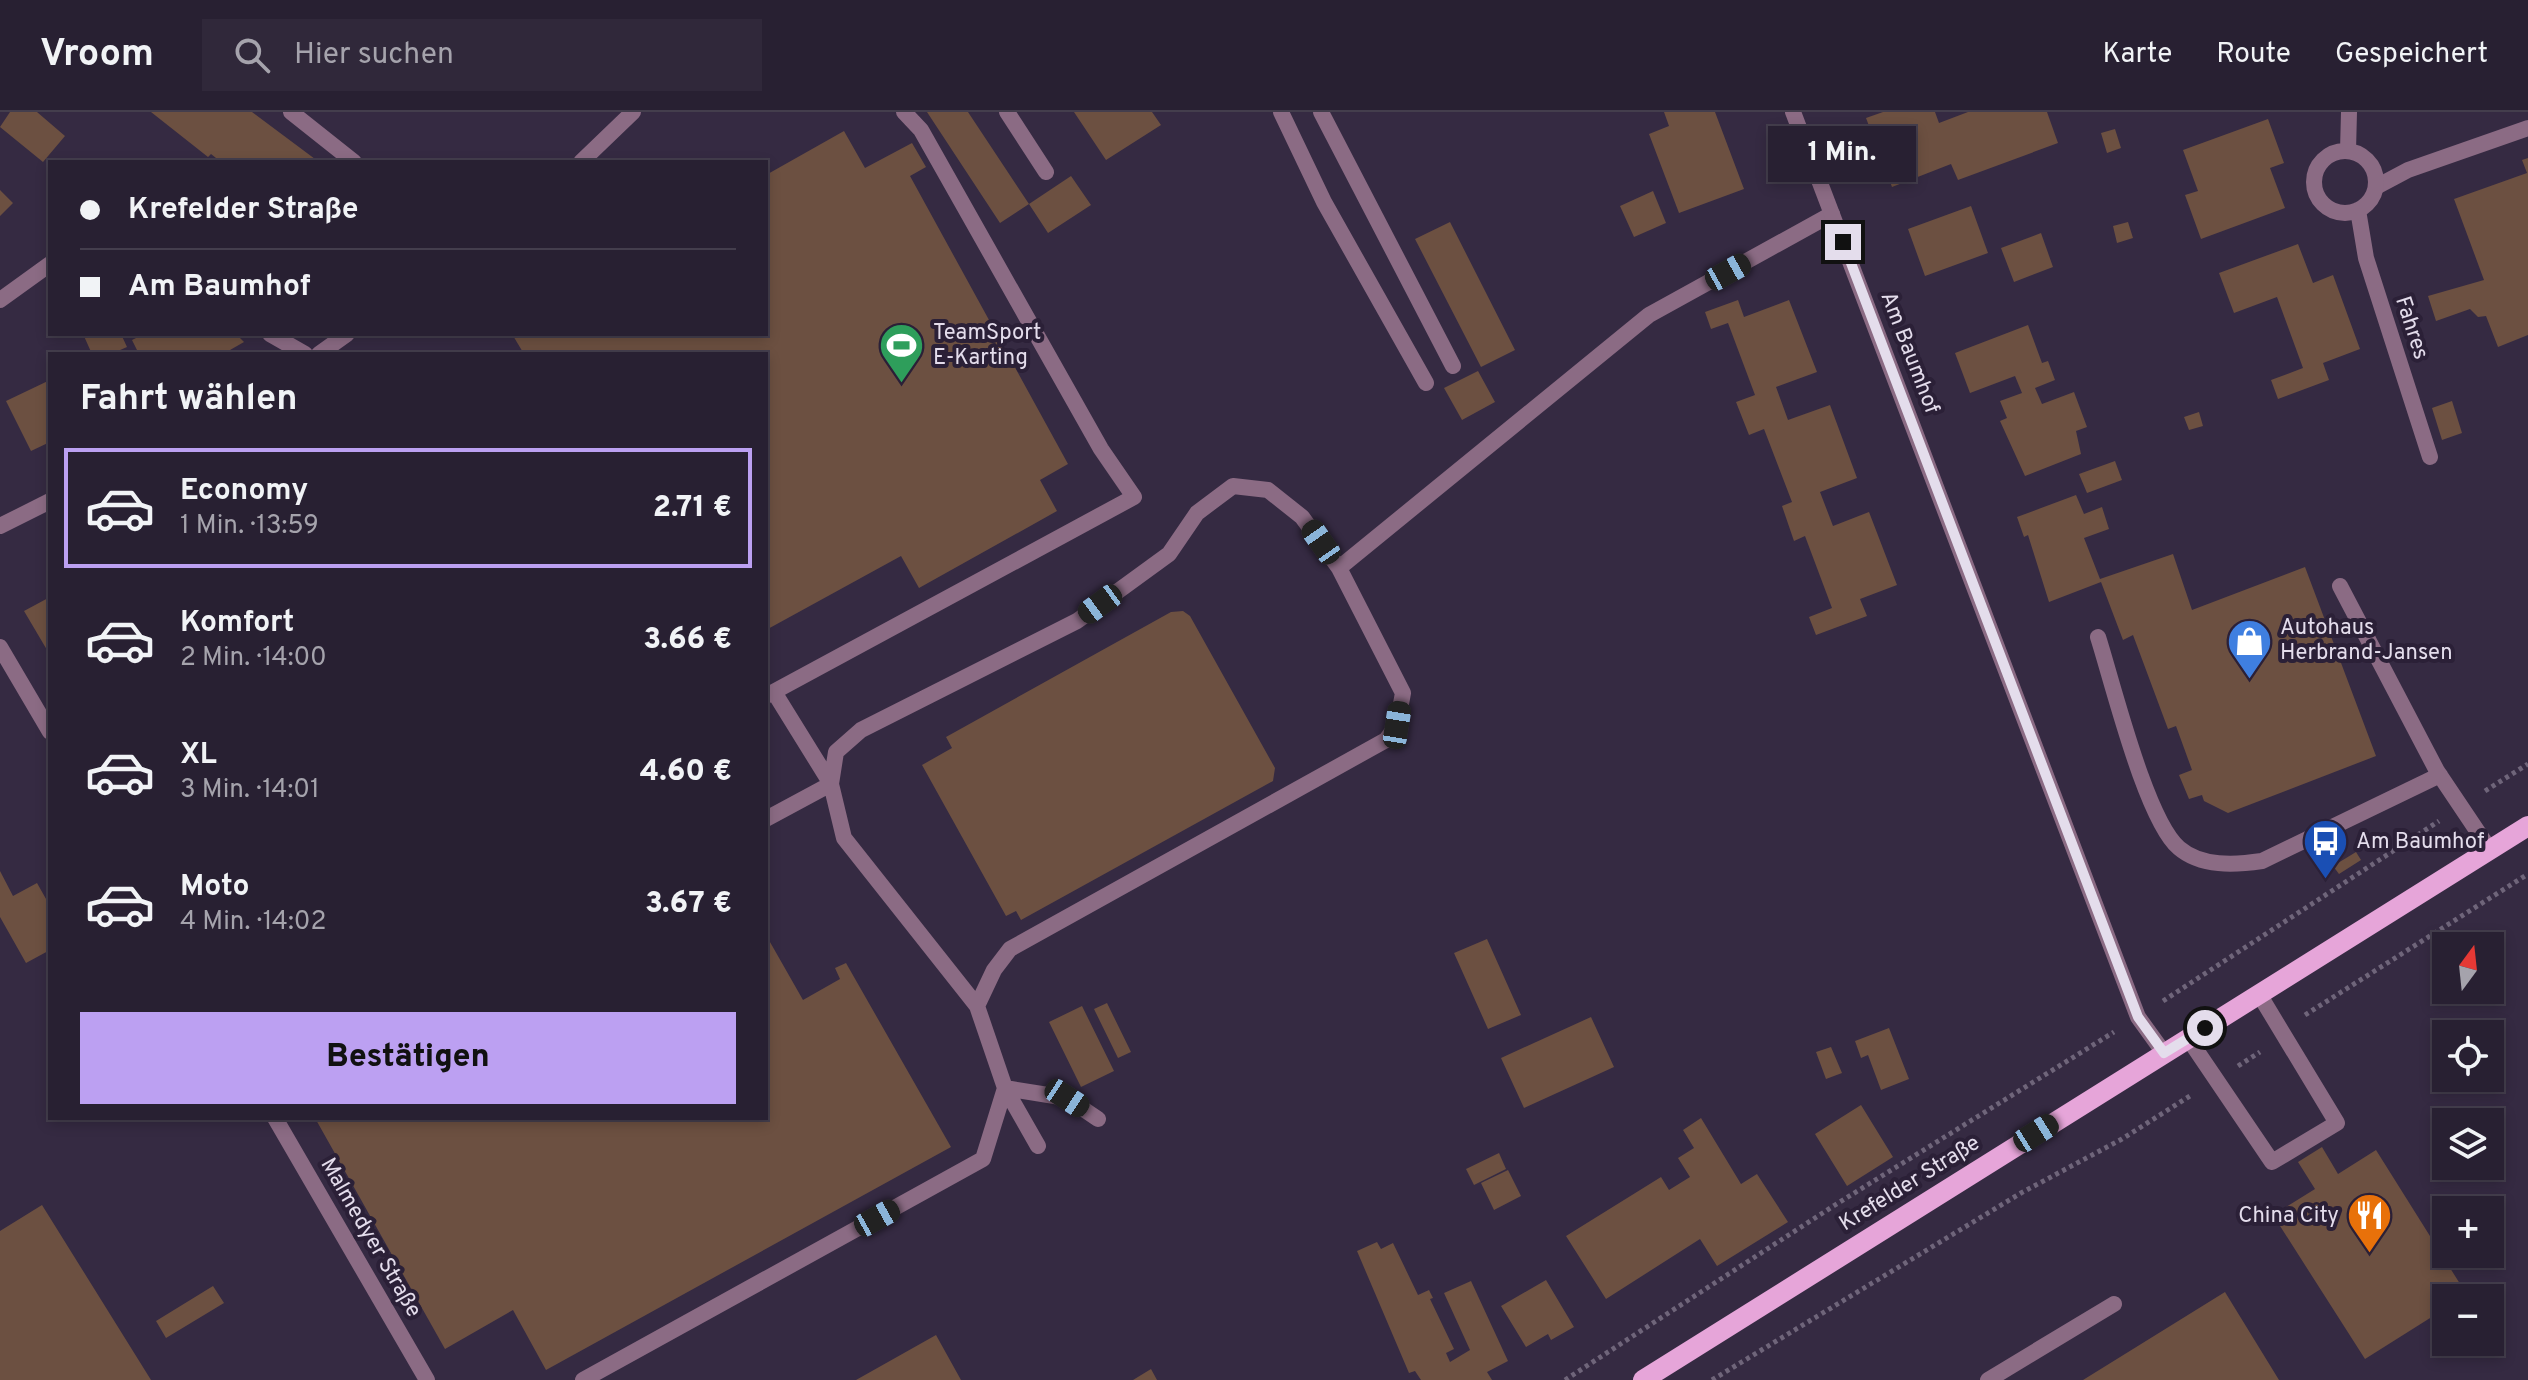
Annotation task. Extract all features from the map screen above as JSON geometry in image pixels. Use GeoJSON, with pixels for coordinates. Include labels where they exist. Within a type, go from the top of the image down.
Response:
{"type":"FeatureCollection","features":[{"type":"Feature","properties":{"kind":"main road","name":"Krefelder Straße"},"geometry":{"type":"LineString","coordinates":[[1643,1380],[2528,826]]}},
{"type":"Feature","properties":{"kind":"street"},"geometry":{"type":"LineString","coordinates":[[291,112],[351,160]]}},
{"type":"Feature","properties":{"kind":"street"},"geometry":{"type":"LineString","coordinates":[[904,112],[921,130],[1101,449],[1134,497],[770,694],[831,784],[844,838],[977,1006],[1005,1088],[1038,1146]]}},
{"type":"Feature","properties":{"kind":"street"},"geometry":{"type":"LineString","coordinates":[[1007,112],[1046,172]]}},
{"type":"Feature","properties":{"kind":"street"},"geometry":{"type":"LineString","coordinates":[[1281,112],[1324,202],[1426,383]]}},
{"type":"Feature","properties":{"kind":"street"},"geometry":{"type":"LineString","coordinates":[[1321,112],[1453,366]]}},
{"type":"Feature","properties":{"kind":"street","name":"Am Baumhof"},"geometry":{"type":"LineString","coordinates":[[1793,112],[2138,1017],[2164,1053]]}},
{"type":"Feature","properties":{"kind":"street"},"geometry":{"type":"LineString","coordinates":[[2348,151],[2349,112]]}},
{"type":"Feature","properties":{"kind":"street"},"geometry":{"type":"LineString","coordinates":[[583,160],[622,115]]}},
{"type":"Feature","properties":{"kind":"street"},"geometry":{"type":"LineString","coordinates":[[2376,187],[2408,170],[2528,128]]}},
{"type":"Feature","properties":{"kind":"street"},"geometry":{"type":"LineString","coordinates":[[2348,151],[2358,153],[2373,167],[2376,187],[2373,197],[2358,210],[2337,212],[2328,207],[2316,191],[2314,181],[2321,162],[2328,155],[2348,151]]}},
{"type":"Feature","properties":{"kind":"street","name":"Fahres"},"geometry":{"type":"LineString","coordinates":[[2358,210],[2366,258],[2430,457]]}},
{"type":"Feature","properties":{"kind":"street"},"geometry":{"type":"LineString","coordinates":[[1339,568],[1649,315],[1832,214]]}},
{"type":"Feature","properties":{"kind":"street"},"geometry":{"type":"LineString","coordinates":[[0,300],[48,265]]}},
{"type":"Feature","properties":{"kind":"street"},"geometry":{"type":"LineString","coordinates":[[274,336],[302,352]]}},
{"type":"Feature","properties":{"kind":"street"},"geometry":{"type":"LineString","coordinates":[[322,352],[344,336]]}},
{"type":"Feature","properties":{"kind":"street"},"geometry":{"type":"LineString","coordinates":[[831,784],[836,752],[861,730],[1077,621],[1169,554],[1197,513],[1233,486],[1268,490],[1302,517],[1339,568],[1403,693],[1397,725],[1386,740],[1010,949],[994,970],[977,1006]]}},
{"type":"Feature","properties":{"kind":"street"},"geometry":{"type":"LineString","coordinates":[[0,526],[48,502]]}},
{"type":"Feature","properties":{"kind":"street"},"geometry":{"type":"LineString","coordinates":[[2340,586],[2440,775],[2490,850]]}},
{"type":"Feature","properties":{"kind":"street"},"geometry":{"type":"LineString","coordinates":[[2098,637],[2156,819],[2181,850],[2195,857],[2236,864],[2262,861],[2440,775]]}},
{"type":"Feature","properties":{"kind":"street"},"geometry":{"type":"LineString","coordinates":[[0,647],[48,729]]}},
{"type":"Feature","properties":{"kind":"street"},"geometry":{"type":"LineString","coordinates":[[768,818],[831,784]]}},
{"type":"Feature","properties":{"kind":"street"},"geometry":{"type":"LineString","coordinates":[[2188,1038],[2272,1162],[2337,1123],[2259,994]]}},
{"type":"Feature","properties":{"kind":"street"},"geometry":{"type":"LineString","coordinates":[[1005,1088],[1067,1098],[1098,1119]]}},
{"type":"Feature","properties":{"kind":"street"},"geometry":{"type":"LineString","coordinates":[[583,1380],[983,1159],[1005,1088]]}},
{"type":"Feature","properties":{"kind":"street","name":"Malmedyer Straße"},"geometry":{"type":"LineString","coordinates":[[276,1120],[427,1380]]}},
{"type":"Feature","properties":{"kind":"street"},"geometry":{"type":"LineString","coordinates":[[1988,1380],[2114,1304]]}},
{"type":"Feature","properties":{"kind":"path"},"geometry":{"type":"LineString","coordinates":[[1565,1380],[1835,1205],[2138,1017],[2528,764]]}},
{"type":"Feature","properties":{"kind":"path"},"geometry":{"type":"LineString","coordinates":[[1712,1380],[2021,1193],[2122,1139],[2266,1048],[2283,1033],[2528,874]]}},
{"type":"Feature","properties":{"kind":"building"},"geometry":{"type":"Polygon","coordinates":[[[10,112],[37,112],[65,136],[43,162],[0,127],[10,112]]]}},
{"type":"Feature","properties":{"kind":"building"},"geometry":{"type":"Polygon","coordinates":[[[151,112],[252,112],[315,159],[218,160],[211,154],[208,157],[151,112]]]}},
{"type":"Feature","properties":{"kind":"building"},"geometry":{"type":"Polygon","coordinates":[[[927,112],[968,112],[1029,204],[1000,223],[927,112]]]}},
{"type":"Feature","properties":{"kind":"building"},"geometry":{"type":"Polygon","coordinates":[[[1074,112],[1152,112],[1161,125],[1106,160],[1074,112]]]}},
{"type":"Feature","properties":{"kind":"building"},"geometry":{"type":"Polygon","coordinates":[[[1664,112],[1715,112],[1744,189],[1679,213],[1649,134],[1669,126],[1664,112]]]}},
{"type":"Feature","properties":{"kind":"building"},"geometry":{"type":"Polygon","coordinates":[[[1883,112],[1935,112],[1939,123],[1968,112],[2047,112],[2058,143],[1958,180],[1951,164],[1892,187],[1866,118],[1883,112]]]}},
{"type":"Feature","properties":{"kind":"building"},"geometry":{"type":"Polygon","coordinates":[[[2268,119],[2284,163],[2270,168],[2285,208],[2201,239],[2185,195],[2198,191],[2183,150],[2268,119]]]}},
{"type":"Feature","properties":{"kind":"building"},"geometry":{"type":"Polygon","coordinates":[[[2115,129],[2121,148],[2107,153],[2101,133],[2115,129]]]}},
{"type":"Feature","properties":{"kind":"building"},"geometry":{"type":"Polygon","coordinates":[[[844,131],[865,168],[912,143],[926,167],[910,176],[1068,464],[1040,480],[1057,511],[919,588],[901,556],[768,629],[768,352],[523,352],[513,336],[768,336],[768,174],[844,131]]]}},
{"type":"Feature","properties":{"kind":"building"},"geometry":{"type":"Polygon","coordinates":[[[2528,158],[2528,335],[2498,347],[2486,316],[2478,317],[2470,309],[2436,321],[2428,296],[2484,280],[2454,199],[2527,173],[2522,160],[2528,158]]]}},
{"type":"Feature","properties":{"kind":"building"},"geometry":{"type":"Polygon","coordinates":[[[1071,176],[1091,205],[1048,233],[1029,204],[1071,176]]]}},
{"type":"Feature","properties":{"kind":"building"},"geometry":{"type":"Polygon","coordinates":[[[0,190],[13,203],[0,216],[0,190]]]}},
{"type":"Feature","properties":{"kind":"building"},"geometry":{"type":"Polygon","coordinates":[[[1653,191],[1666,223],[1634,237],[1620,206],[1653,191]]]}},
{"type":"Feature","properties":{"kind":"building"},"geometry":{"type":"Polygon","coordinates":[[[1971,206],[1988,253],[1925,276],[1908,229],[1971,206]]]}},
{"type":"Feature","properties":{"kind":"building"},"geometry":{"type":"Polygon","coordinates":[[[1450,222],[1515,350],[1481,367],[1415,239],[1450,222]]]}},
{"type":"Feature","properties":{"kind":"building"},"geometry":{"type":"Polygon","coordinates":[[[2128,222],[2133,238],[2117,243],[2113,226],[2128,222]]]}},
{"type":"Feature","properties":{"kind":"building"},"geometry":{"type":"Polygon","coordinates":[[[2041,233],[2053,267],[2014,282],[2001,248],[2041,233]]]}},
{"type":"Feature","properties":{"kind":"building"},"geometry":{"type":"Polygon","coordinates":[[[2298,244],[2313,283],[2333,275],[2360,349],[2323,363],[2329,380],[2278,399],[2271,380],[2303,368],[2277,297],[2234,313],[2219,273],[2298,244]]]}},
{"type":"Feature","properties":{"kind":"building"},"geometry":{"type":"Polygon","coordinates":[[[1738,300],[1744,317],[1789,300],[1817,372],[1776,387],[1788,420],[1830,405],[1857,478],[1820,492],[1833,526],[1869,512],[1897,585],[1860,599],[1867,616],[1816,635],[1809,617],[1832,608],[1805,536],[1794,541],[1782,506],[1792,502],[1764,429],[1749,435],[1736,402],[1755,395],[1728,323],[1711,329],[1705,312],[1738,300]]]}},
{"type":"Feature","properties":{"kind":"building"},"geometry":{"type":"Polygon","coordinates":[[[2028,325],[2042,363],[2048,361],[2055,380],[2035,388],[2042,404],[2074,392],[2087,427],[2076,431],[2081,454],[2025,476],[2000,421],[2007,418],[2000,401],[2022,393],[2015,376],[1970,393],[1955,353],[2028,325]]]}},
{"type":"Feature","properties":{"kind":"building"},"geometry":{"type":"Polygon","coordinates":[[[84,336],[122,336],[127,347],[116,352],[91,352],[84,336]]]}},
{"type":"Feature","properties":{"kind":"building"},"geometry":{"type":"Polygon","coordinates":[[[140,336],[238,336],[244,342],[226,352],[138,352],[132,340],[140,336]]]}},
{"type":"Feature","properties":{"kind":"building"},"geometry":{"type":"Polygon","coordinates":[[[1478,371],[1495,402],[1462,420],[1444,388],[1478,371]]]}},
{"type":"Feature","properties":{"kind":"building"},"geometry":{"type":"Polygon","coordinates":[[[48,381],[48,443],[31,451],[6,401],[48,381]]]}},
{"type":"Feature","properties":{"kind":"building"},"geometry":{"type":"Polygon","coordinates":[[[2452,401],[2462,433],[2442,440],[2432,408],[2452,401]]]}},
{"type":"Feature","properties":{"kind":"building"},"geometry":{"type":"Polygon","coordinates":[[[2199,412],[2203,426],[2189,430],[2184,417],[2199,412]]]}},
{"type":"Feature","properties":{"kind":"building"},"geometry":{"type":"Polygon","coordinates":[[[2115,461],[2122,480],[2087,493],[2079,474],[2115,461]]]}},
{"type":"Feature","properties":{"kind":"building","name":"Autohaus Herbrand-Jansen"},"geometry":{"type":"Polygon","coordinates":[[[2076,495],[2084,514],[2102,507],[2109,529],[2084,538],[2100,579],[2173,554],[2192,610],[2305,567],[2376,756],[2228,813],[2204,801],[2202,795],[2189,799],[2179,775],[2192,770],[2176,726],[2168,729],[2133,635],[2123,640],[2101,582],[2049,602],[2028,535],[2024,537],[2017,517],[2076,495]]]}},
{"type":"Feature","properties":{"kind":"building"},"geometry":{"type":"Polygon","coordinates":[[[48,598],[48,652],[24,611],[48,598]]]}},
{"type":"Feature","properties":{"kind":"building"},"geometry":{"type":"Polygon","coordinates":[[[1183,611],[1190,616],[1275,768],[1273,781],[1021,920],[1016,911],[1006,916],[922,765],[952,748],[946,737],[1171,612],[1183,611]]]}},
{"type":"Feature","properties":{"kind":"building"},"geometry":{"type":"Polygon","coordinates":[[[2356,852],[2361,860],[2339,874],[2333,866],[2356,852]]]}},
{"type":"Feature","properties":{"kind":"building"},"geometry":{"type":"Polygon","coordinates":[[[0,871],[13,896],[37,883],[48,902],[48,951],[26,963],[0,917],[0,871]]]}},
{"type":"Feature","properties":{"kind":"building"},"geometry":{"type":"Polygon","coordinates":[[[768,939],[803,1000],[840,979],[835,968],[846,963],[951,1147],[546,1370],[513,1310],[445,1349],[316,1120],[768,1120],[768,939]]]}},
{"type":"Feature","properties":{"kind":"building"},"geometry":{"type":"Polygon","coordinates":[[[1487,939],[1521,1015],[1488,1029],[1454,953],[1487,939]]]}},
{"type":"Feature","properties":{"kind":"building"},"geometry":{"type":"Polygon","coordinates":[[[1107,1003],[1131,1052],[1118,1058],[1094,1009],[1107,1003]]]}},
{"type":"Feature","properties":{"kind":"building"},"geometry":{"type":"Polygon","coordinates":[[[1082,1006],[1114,1071],[1081,1087],[1049,1022],[1082,1006]]]}},
{"type":"Feature","properties":{"kind":"building"},"geometry":{"type":"Polygon","coordinates":[[[1591,1017],[1614,1067],[1524,1108],[1501,1058],[1591,1017]]]}},
{"type":"Feature","properties":{"kind":"building"},"geometry":{"type":"Polygon","coordinates":[[[1889,1028],[1909,1079],[1881,1090],[1868,1055],[1861,1058],[1855,1041],[1889,1028]]]}},
{"type":"Feature","properties":{"kind":"building"},"geometry":{"type":"Polygon","coordinates":[[[1831,1047],[1842,1073],[1826,1079],[1816,1052],[1831,1047]]]}},
{"type":"Feature","properties":{"kind":"building"},"geometry":{"type":"Polygon","coordinates":[[[1861,1105],[1893,1157],[1847,1186],[1815,1134],[1861,1105]]]}},
{"type":"Feature","properties":{"kind":"building"},"geometry":{"type":"Polygon","coordinates":[[[1701,1118],[1741,1184],[1757,1174],[1788,1222],[1717,1266],[1700,1239],[1606,1299],[1566,1236],[1661,1177],[1669,1190],[1690,1177],[1678,1158],[1694,1148],[1683,1130],[1701,1118]]]}},
{"type":"Feature","properties":{"kind":"building","name":"China City"},"geometry":{"type":"Polygon","coordinates":[[[2322,1147],[2338,1174],[2376,1150],[2432,1239],[2432,1268],[2450,1268],[2460,1284],[2432,1284],[2432,1317],[2365,1359],[2273,1215],[2315,1189],[2298,1162],[2322,1147]]]}},
{"type":"Feature","properties":{"kind":"building"},"geometry":{"type":"Polygon","coordinates":[[[1499,1153],[1506,1169],[1474,1185],[1466,1169],[1499,1153]]]}},
{"type":"Feature","properties":{"kind":"building"},"geometry":{"type":"Polygon","coordinates":[[[1508,1170],[1521,1196],[1494,1210],[1481,1183],[1508,1170]]]}},
{"type":"Feature","properties":{"kind":"building"},"geometry":{"type":"Polygon","coordinates":[[[42,1205],[151,1380],[0,1380],[0,1231],[42,1205]]]}},
{"type":"Feature","properties":{"kind":"building"},"geometry":{"type":"Polygon","coordinates":[[[1377,1242],[1381,1249],[1393,1243],[1418,1295],[1429,1290],[1433,1298],[1430,1299],[1454,1349],[1446,1353],[1450,1362],[1470,1350],[1444,1293],[1471,1281],[1508,1361],[1487,1372],[1492,1380],[1421,1380],[1415,1371],[1409,1373],[1357,1251],[1377,1242]]]}},
{"type":"Feature","properties":{"kind":"building"},"geometry":{"type":"Polygon","coordinates":[[[1546,1280],[1574,1327],[1551,1340],[1548,1334],[1526,1347],[1501,1306],[1546,1280]]]}},
{"type":"Feature","properties":{"kind":"building"},"geometry":{"type":"Polygon","coordinates":[[[213,1286],[224,1303],[166,1338],[156,1321],[213,1286]]]}},
{"type":"Feature","properties":{"kind":"building"},"geometry":{"type":"Polygon","coordinates":[[[2225,1292],[2279,1380],[2083,1380],[2225,1292]]]}},
{"type":"Feature","properties":{"kind":"building"},"geometry":{"type":"Polygon","coordinates":[[[936,1335],[961,1380],[856,1380],[936,1335]]]}},
{"type":"Feature","properties":{"kind":"building"},"geometry":{"type":"Polygon","coordinates":[[[1151,1369],[1157,1380],[1133,1380],[1151,1369]]]}},
{"type":"Feature","properties":{"kind":"place","name":"TeamSport E-Karting"},"geometry":{"type":"Point","coordinates":[902,385]}},
{"type":"Feature","properties":{"kind":"place","name":"Autohaus Herbrand-Jansen"},"geometry":{"type":"Point","coordinates":[2249,680]}},
{"type":"Feature","properties":{"kind":"place","name":"Am Baumhof"},"geometry":{"type":"Point","coordinates":[2325,881]}},
{"type":"Feature","properties":{"kind":"place","name":"China City"},"geometry":{"type":"Point","coordinates":[2370,1255]}},
{"type":"Feature","properties":{"kind":"route"},"geometry":{"type":"LineString","coordinates":[[1843,242],[2138,1017],[2164,1053],[2205,1028]]}}]}
